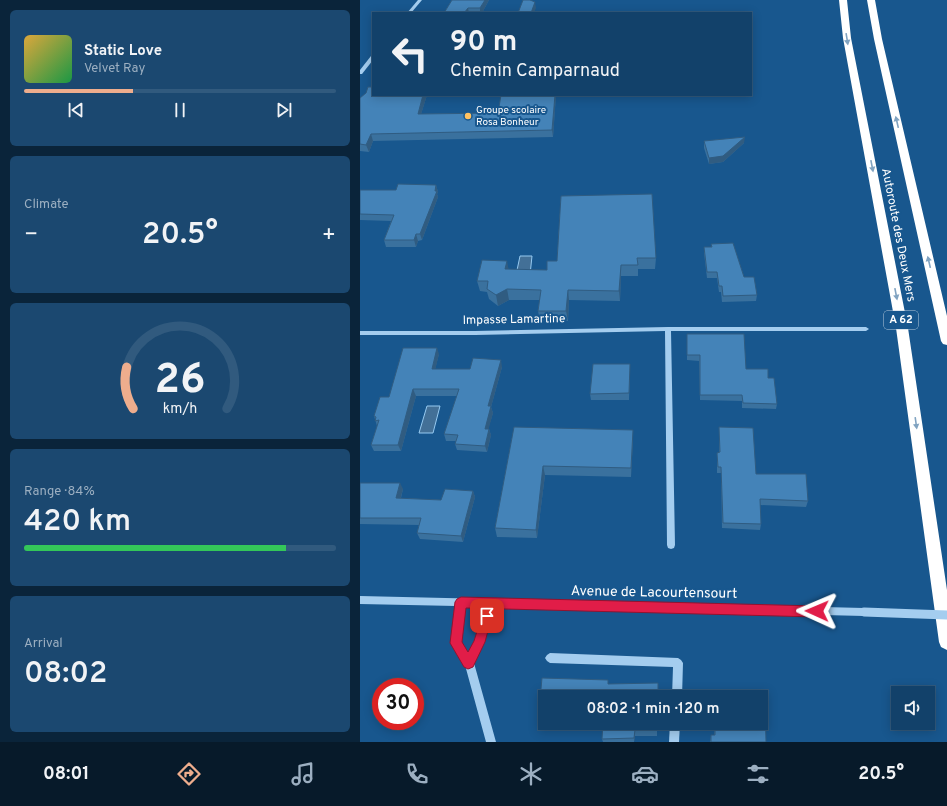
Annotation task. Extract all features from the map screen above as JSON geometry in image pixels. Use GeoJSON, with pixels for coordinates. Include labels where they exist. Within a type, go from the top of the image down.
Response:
{"type":"FeatureCollection","features":[{"type":"Feature","properties":{"kind":"highway","name":"Autoroute des Deux Mers"},"geometry":{"type":"LineString","coordinates":[[843,0],[847,38],[902,328],[947,642]]}},
{"type":"Feature","properties":{"kind":"highway","name":"Autoroute des Deux Mers"},"geometry":{"type":"LineString","coordinates":[[871,0],[878,39],[947,341]]}},
{"type":"Feature","properties":{"kind":"street"},"geometry":{"type":"LineString","coordinates":[[410,12],[420,0]]}},
{"type":"Feature","properties":{"kind":"street"},"geometry":{"type":"LineString","coordinates":[[360,73],[372,58]]}},
{"type":"Feature","properties":{"kind":"street"},"geometry":{"type":"LineString","coordinates":[[668,329],[672,545]]}},
{"type":"Feature","properties":{"kind":"street","name":"Impasse Lamartine"},"geometry":{"type":"LineString","coordinates":[[360,333],[475,333],[668,329],[866,329]]}},
{"type":"Feature","properties":{"kind":"street","name":"Avenue de Lacourtensourt"},"geometry":{"type":"LineString","coordinates":[[360,600],[947,615]]}},
{"type":"Feature","properties":{"kind":"street"},"geometry":{"type":"LineString","coordinates":[[461,602],[456,643],[468,663],[491,742]]}},
{"type":"Feature","properties":{"kind":"street"},"geometry":{"type":"LineString","coordinates":[[468,663],[479,642],[491,603]]}},
{"type":"Feature","properties":{"kind":"street"},"geometry":{"type":"LineString","coordinates":[[550,658],[678,663],[677,690]]}},
{"type":"Feature","properties":{"kind":"street"},"geometry":{"type":"LineString","coordinates":[[674,742],[675,730]]}},
{"type":"Feature","properties":{"kind":"water"},"geometry":{"type":"Polygon","coordinates":[[[520,256],[532,256],[530,275],[516,275],[520,256]]]}},
{"type":"Feature","properties":{"kind":"water"},"geometry":{"type":"Polygon","coordinates":[[[427,406],[440,406],[433,433],[419,433],[427,406]]]}},
{"type":"Feature","properties":{"kind":"building"},"geometry":{"type":"Polygon","coordinates":[[[452,0],[485,0],[480,8],[468,8],[465,12],[445,12],[452,0]]]}},
{"type":"Feature","properties":{"kind":"building"},"geometry":{"type":"Polygon","coordinates":[[[523,0],[535,2],[531,12],[518,12],[523,0]]]}},
{"type":"Feature","properties":{"kind":"building"},"geometry":{"type":"Polygon","coordinates":[[[368,87],[372,87],[372,96],[423,96],[418,114],[498,113],[501,96],[555,96],[552,130],[371,134],[366,145],[360,144],[360,98],[366,93],[368,87]]]}},
{"type":"Feature","properties":{"kind":"building"},"geometry":{"type":"Polygon","coordinates":[[[745,137],[723,156],[709,158],[704,141],[745,137]]]}},
{"type":"Feature","properties":{"kind":"building"},"geometry":{"type":"Polygon","coordinates":[[[398,184],[436,185],[435,191],[437,191],[420,234],[416,234],[414,240],[384,240],[394,215],[360,214],[360,190],[396,190],[398,184]]]}},
{"type":"Feature","properties":{"kind":"building"},"geometry":{"type":"Polygon","coordinates":[[[652,194],[656,258],[637,258],[638,265],[621,265],[619,291],[568,290],[566,311],[538,311],[541,290],[507,289],[496,295],[487,289],[488,281],[477,281],[482,260],[507,261],[505,269],[547,270],[547,261],[557,261],[561,196],[652,194]]]}},
{"type":"Feature","properties":{"kind":"building"},"geometry":{"type":"Polygon","coordinates":[[[733,243],[744,277],[754,277],[757,295],[723,296],[722,286],[719,286],[717,272],[707,272],[704,247],[712,247],[711,244],[733,243]]]}},
{"type":"Feature","properties":{"kind":"building"},"geometry":{"type":"Polygon","coordinates":[[[687,334],[744,334],[746,369],[768,369],[768,378],[774,378],[777,404],[743,403],[742,395],[700,395],[700,355],[687,355],[687,334]]]}},
{"type":"Feature","properties":{"kind":"building"},"geometry":{"type":"Polygon","coordinates":[[[403,348],[437,348],[432,369],[470,369],[473,358],[501,360],[488,406],[491,406],[485,429],[489,429],[485,446],[455,444],[458,435],[444,434],[459,389],[413,389],[398,445],[371,445],[379,420],[375,421],[376,417],[374,416],[380,397],[389,397],[403,348]]]}},
{"type":"Feature","properties":{"kind":"building"},"geometry":{"type":"Polygon","coordinates":[[[593,364],[630,364],[629,393],[590,394],[593,364]]]}},
{"type":"Feature","properties":{"kind":"building"},"geometry":{"type":"Polygon","coordinates":[[[514,427],[633,430],[631,468],[543,466],[536,530],[495,528],[514,427]]]}},
{"type":"Feature","properties":{"kind":"building"},"geometry":{"type":"Polygon","coordinates":[[[719,427],[753,428],[756,474],[806,474],[808,501],[760,499],[761,524],[723,523],[721,467],[718,467],[717,453],[720,452],[719,427]]]}},
{"type":"Feature","properties":{"kind":"building"},"geometry":{"type":"Polygon","coordinates":[[[360,483],[400,483],[396,498],[441,500],[445,489],[473,491],[461,536],[417,533],[421,518],[360,518],[360,483]]]}},
{"type":"Feature","properties":{"kind":"building"},"geometry":{"type":"Polygon","coordinates":[[[542,678],[608,680],[608,684],[658,683],[658,690],[541,690],[542,678]]]}},
{"type":"Feature","properties":{"kind":"building"},"geometry":{"type":"Polygon","coordinates":[[[603,730],[635,730],[634,738],[602,739],[603,730]]]}},
{"type":"Feature","properties":{"kind":"building"},"geometry":{"type":"Polygon","coordinates":[[[715,730],[766,730],[766,742],[711,742],[711,735],[715,735],[715,730]]]}},
{"type":"Feature","properties":{"kind":"place","name":"Groupe scolaire Rosa Bonheur"},"geometry":{"type":"Point","coordinates":[468,116]}},
{"type":"Feature","properties":{"kind":"route"},"geometry":{"type":"LineString","coordinates":[[487,616],[479,642],[468,663],[456,643],[461,602],[817,611]]}}]}
